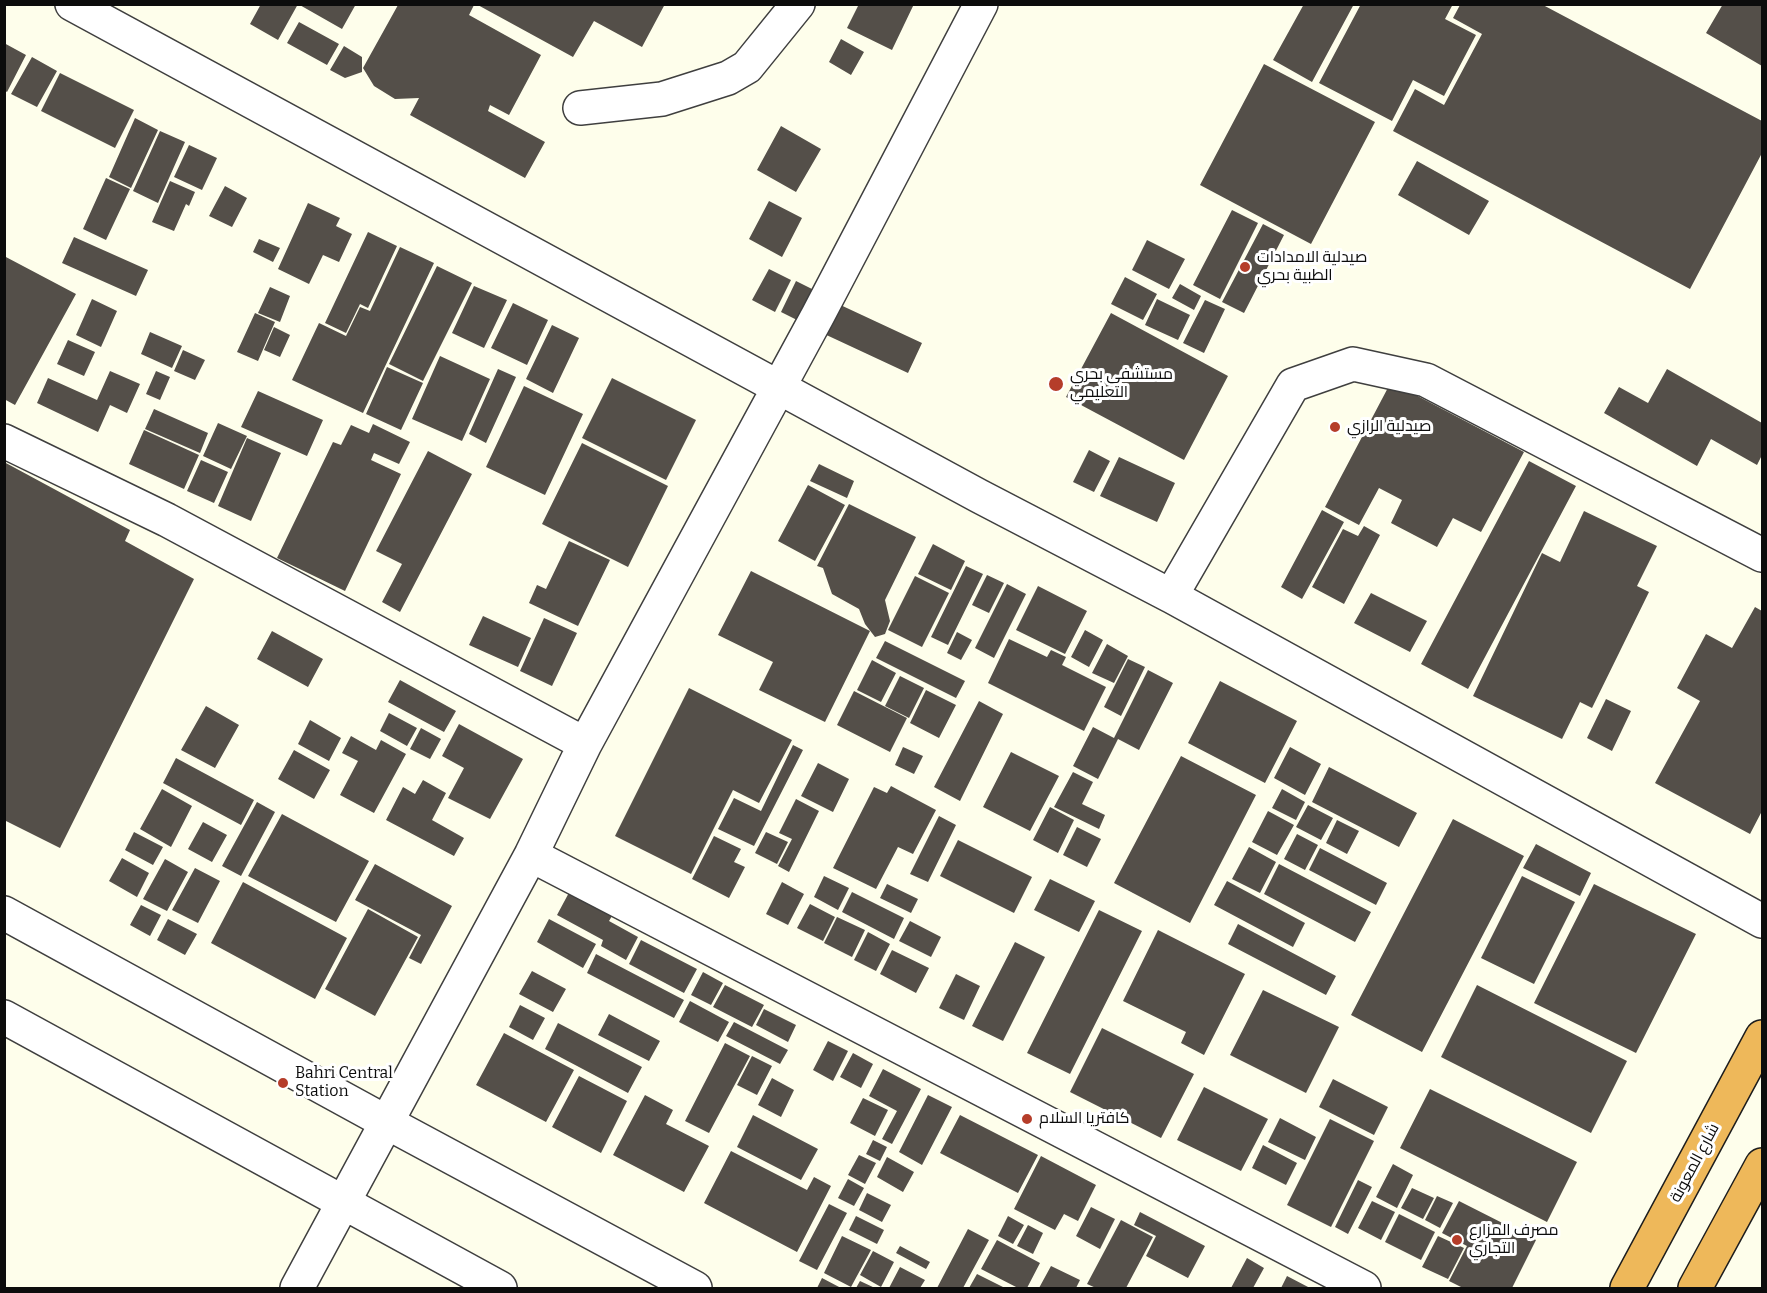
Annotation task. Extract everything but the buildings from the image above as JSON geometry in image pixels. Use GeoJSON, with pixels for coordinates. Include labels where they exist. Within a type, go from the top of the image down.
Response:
{"type":"FeatureCollection","features":[{"type":"Feature","properties":{"kind":"highway","name":"شارع المعونة"},"geometry":{"type":"LineString","coordinates":[[1628,1288],[1762,1037]]}},
{"type":"Feature","properties":{"kind":"highway"},"geometry":{"type":"LineString","coordinates":[[1695,1288],[1762,1165]]}},
{"type":"Feature","properties":{"kind":"street"},"geometry":{"type":"LineString","coordinates":[[72,4],[979,496],[1171,596],[1762,921]]}},
{"type":"Feature","properties":{"kind":"street"},"geometry":{"type":"LineString","coordinates":[[580,108],[662,99],[728,78],[747,67],[798,4]]}},
{"type":"Feature","properties":{"kind":"street"},"geometry":{"type":"LineString","coordinates":[[297,1288],[531,855],[585,744],[818,315],[979,5]]}},
{"type":"Feature","properties":{"kind":"street"},"geometry":{"type":"LineString","coordinates":[[1171,596],[1293,385],[1353,364],[1426,380],[1762,555]]}},
{"type":"Feature","properties":{"kind":"street"},"geometry":{"type":"LineString","coordinates":[[4,441],[167,520],[585,744]]}},
{"type":"Feature","properties":{"kind":"street"},"geometry":{"type":"LineString","coordinates":[[531,855],[1364,1288]]}},
{"type":"Feature","properties":{"kind":"street"},"geometry":{"type":"LineString","coordinates":[[4,913],[695,1288]]}},
{"type":"Feature","properties":{"kind":"street"},"geometry":{"type":"LineString","coordinates":[[4,1017],[500,1288]]}},
{"type":"Feature","properties":{"kind":"place","name":"صيدلية الامدادات الطبية بحري"},"geometry":{"type":"Point","coordinates":[1245,267]}},
{"type":"Feature","properties":{"kind":"place","name":"مستشفى بحري التعليمي"},"geometry":{"type":"Point","coordinates":[1056,384]}},
{"type":"Feature","properties":{"kind":"place","name":"صيدلية الرازي"},"geometry":{"type":"Point","coordinates":[1335,427]}},
{"type":"Feature","properties":{"kind":"place","name":"Bahri Central Station"},"geometry":{"type":"Point","coordinates":[283,1083]}},
{"type":"Feature","properties":{"kind":"place","name":"كافتريا السلام"},"geometry":{"type":"Point","coordinates":[1027,1119]}},
{"type":"Feature","properties":{"kind":"place","name":"مصرف المزارع التجاري"},"geometry":{"type":"Point","coordinates":[1457,1240]}}]}
